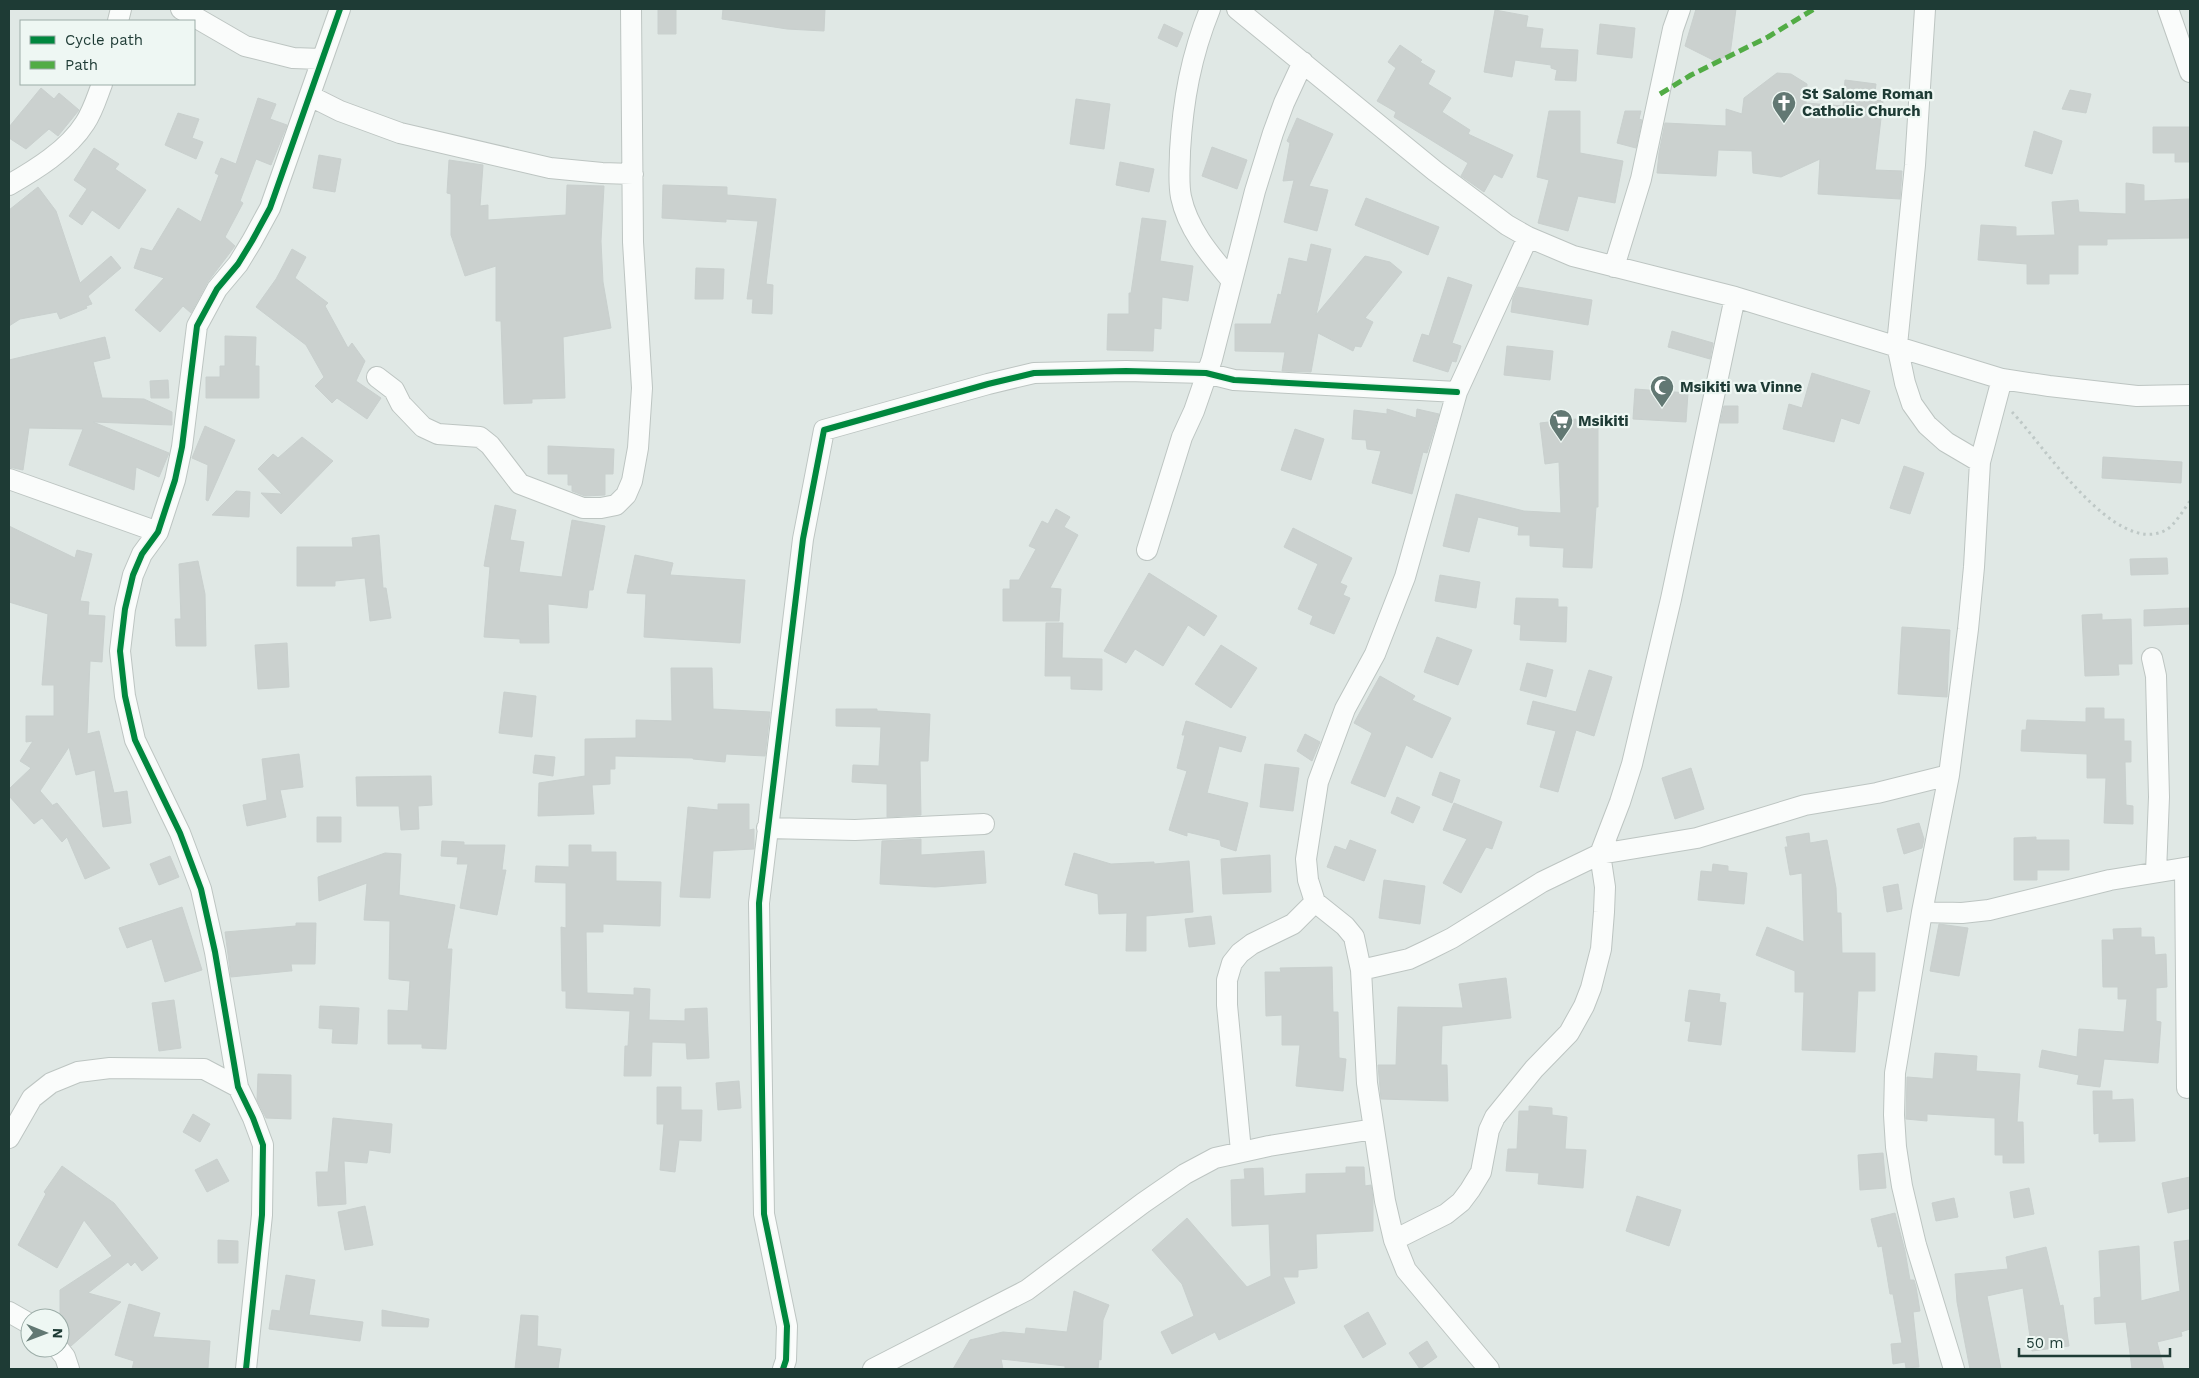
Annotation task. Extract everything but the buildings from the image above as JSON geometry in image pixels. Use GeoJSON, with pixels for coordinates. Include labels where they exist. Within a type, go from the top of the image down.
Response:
{"type":"FeatureCollection","features":[{"type":"Feature","properties":{"kind":"street"},"geometry":{"type":"LineString","coordinates":[[181,9],[245,46],[293,58],[321,59]]}},
{"type":"Feature","properties":{"kind":"street"},"geometry":{"type":"LineString","coordinates":[[246,1369],[262,1215],[263,1145],[253,1118],[238,1087],[215,952],[201,889],[180,833],[134,740],[125,696],[120,651],[133,575],[142,554],[158,532],[175,480],[182,447],[197,326],[217,290],[238,264],[270,208],[340,9]]}},
{"type":"Feature","properties":{"kind":"street"},"geometry":{"type":"LineString","coordinates":[[377,377],[394,390],[401,404],[423,427],[438,434],[480,437],[490,445],[520,484],[583,508],[601,508],[616,505],[626,495],[632,481],[638,448],[642,388],[633,242],[630,9]]}},
{"type":"Feature","properties":{"kind":"street"},"geometry":{"type":"LineString","coordinates":[[1210,9],[1197,41],[1188,76],[1181,133],[1181,196],[1189,220],[1203,247],[1232,282]]}},
{"type":"Feature","properties":{"kind":"street"},"geometry":{"type":"LineString","coordinates":[[1238,9],[1435,171],[1507,225],[1528,237],[1573,256],[1735,297],[1897,346],[1999,388],[2049,386],[2137,396],[2190,395]]}},
{"type":"Feature","properties":{"kind":"street"},"geometry":{"type":"LineString","coordinates":[[1614,267],[1641,179],[1673,29],[1680,9]]}},
{"type":"Feature","properties":{"kind":"street"},"geometry":{"type":"LineString","coordinates":[[1925,9],[1916,165],[1897,346],[1905,383],[1912,404],[1927,425],[1946,442],[1980,462]]}},
{"type":"Feature","properties":{"kind":"street"},"geometry":{"type":"LineString","coordinates":[[2168,9],[2190,72]]}},
{"type":"Feature","properties":{"kind":"street"},"geometry":{"type":"LineString","coordinates":[[1147,550],[1182,437],[1194,411],[1212,359],[1255,191],[1273,133],[1284,103],[1303,62]]}},
{"type":"Feature","properties":{"kind":"street"},"geometry":{"type":"LineString","coordinates":[[9,185],[51,157],[69,142],[84,125],[102,85]]}},
{"type":"Feature","properties":{"kind":"street"},"geometry":{"type":"LineString","coordinates":[[310,96],[340,111],[400,133],[550,168],[602,174],[633,174]]}},
{"type":"Feature","properties":{"kind":"street"},"geometry":{"type":"LineString","coordinates":[[1489,1369],[1406,1270],[1394,1240],[1385,1201],[1374,1129],[1367,1074],[1361,970],[1354,937],[1345,926],[1315,902],[1308,880],[1306,859],[1318,782],[1345,709],[1375,654],[1405,577],[1457,392],[1528,237]]}},
{"type":"Feature","properties":{"kind":"street"},"geometry":{"type":"LineString","coordinates":[[1394,1240],[1446,1214],[1461,1202],[1481,1172],[1489,1130],[1495,1118],[1534,1069],[1556,1049],[1575,1024],[1590,988],[1600,949],[1605,887],[1600,854],[1632,764],[1671,599],[1735,297]]}},
{"type":"Feature","properties":{"kind":"street"},"geometry":{"type":"LineString","coordinates":[[783,1369],[786,1360],[787,1326],[764,1214],[759,903],[803,540],[824,430],[1034,373],[1126,371],[1206,373],[1234,380],[1457,392]]}},
{"type":"Feature","properties":{"kind":"street"},"geometry":{"type":"LineString","coordinates":[[1954,1369],[1916,1244],[1902,1186],[1894,1123],[1895,1073],[1922,912],[1949,775],[1968,630],[1980,462],[1999,388]]}},
{"type":"Feature","properties":{"kind":"street"},"geometry":{"type":"LineString","coordinates":[[9,479],[158,532]]}},
{"type":"Feature","properties":{"kind":"street"},"geometry":{"type":"LineString","coordinates":[[2152,658],[2156,676],[2159,787],[2156,872]]}},
{"type":"Feature","properties":{"kind":"street"},"geometry":{"type":"LineString","coordinates":[[1361,970],[1408,958],[1428,950],[1452,938],[1542,882],[1600,854],[1697,838],[1805,805],[1876,793],[1949,775]]}},
{"type":"Feature","properties":{"kind":"street"},"geometry":{"type":"LineString","coordinates":[[767,828],[864,830],[984,824]]}},
{"type":"Feature","properties":{"kind":"street"},"geometry":{"type":"LineString","coordinates":[[1922,912],[1962,913],[1989,910],[2110,880],[2188,868],[2187,1088]]}},
{"type":"Feature","properties":{"kind":"street"},"geometry":{"type":"LineString","coordinates":[[1241,1151],[1227,1005],[1227,980],[1232,964],[1240,953],[1252,944],[1293,924],[1315,902]]}},
{"type":"Feature","properties":{"kind":"street"},"geometry":{"type":"LineString","coordinates":[[10,1131],[32,1098],[51,1083],[78,1072],[110,1068],[204,1069],[238,1087]]}},
{"type":"Feature","properties":{"kind":"street"},"geometry":{"type":"LineString","coordinates":[[873,1369],[1027,1290],[1143,1203],[1185,1174],[1215,1158],[1241,1151],[1374,1129]]}},
{"type":"Feature","properties":{"kind":"street"},"geometry":{"type":"LineString","coordinates":[[9,1312],[20,1318]]}},
{"type":"Feature","properties":{"kind":"path"},"geometry":{"type":"LineString","coordinates":[[1999,388],[2027,427],[2078,491],[2096,508],[2133,533],[2150,535],[2167,530],[2190,501]]}},
{"type":"Feature","properties":{"kind":"marked path"},"geometry":{"type":"LineString","coordinates":[[1660,94],[1691,75],[1768,37],[1814,9]]}},
{"type":"Feature","properties":{"kind":"cycle path"},"geometry":{"type":"LineString","coordinates":[[246,1369],[262,1215],[263,1145],[253,1118],[238,1087],[215,952],[201,889],[180,833],[135,740],[125,696],[120,651],[125,609],[133,575],[142,554],[158,532],[175,480],[182,447],[197,326],[217,289],[238,264],[270,208],[340,9]]}},
{"type":"Feature","properties":{"kind":"cycle path"},"geometry":{"type":"LineString","coordinates":[[783,1369],[786,1360],[787,1326],[764,1214],[759,903],[803,539],[824,430],[1034,373],[1126,371],[1206,373],[1234,380],[1457,392]]}},
{"type":"Feature","properties":{"kind":"place","name":"St Salome Roman Catholic Church"},"geometry":{"type":"Point","coordinates":[1784,124]}},
{"type":"Feature","properties":{"kind":"place","name":"Msikiti wa Vinne"},"geometry":{"type":"Point","coordinates":[1662,408]}},
{"type":"Feature","properties":{"kind":"place","name":"Msikiti"},"geometry":{"type":"Point","coordinates":[1561,442]}}]}
